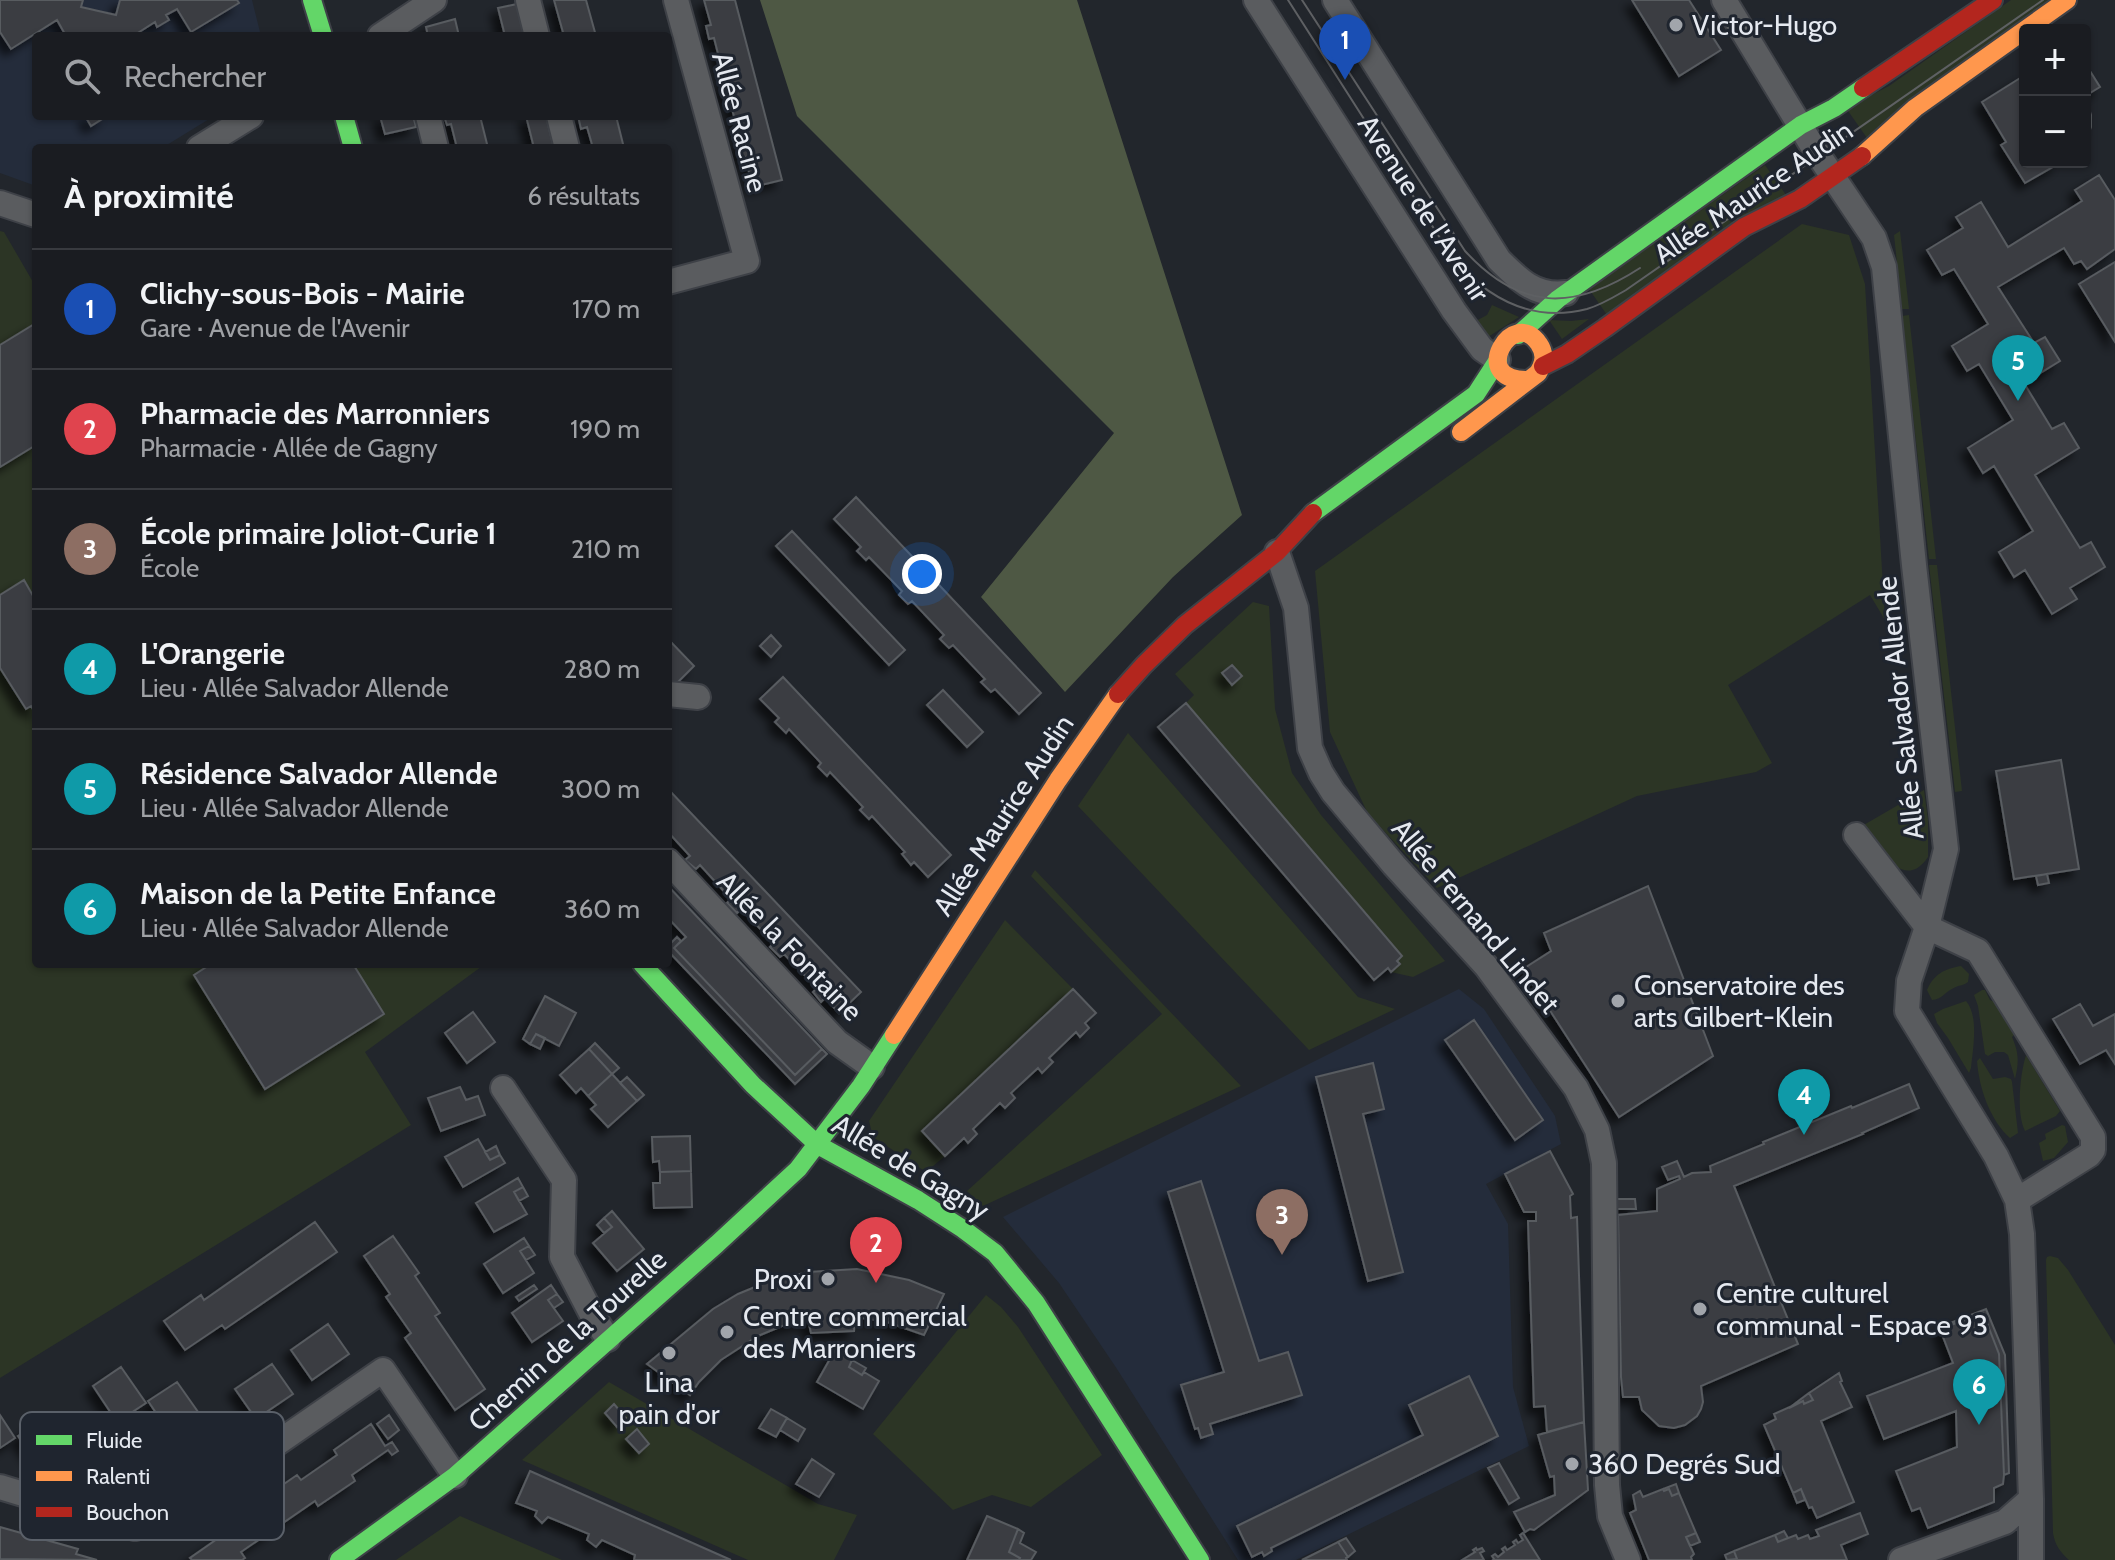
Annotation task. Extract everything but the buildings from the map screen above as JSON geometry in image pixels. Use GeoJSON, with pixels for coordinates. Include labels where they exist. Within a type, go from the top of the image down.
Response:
{"type":"FeatureCollection","features":[{"type":"Feature","properties":{"kind":"street"},"geometry":{"type":"LineString","coordinates":[[312,0],[324,32]]}},
{"type":"Feature","properties":{"kind":"street"},"geometry":{"type":"LineString","coordinates":[[322,0],[325,32]]}},
{"type":"Feature","properties":{"kind":"street"},"geometry":{"type":"LineString","coordinates":[[407,28],[434,0]]}},
{"type":"Feature","properties":{"kind":"street"},"geometry":{"type":"LineString","coordinates":[[528,0],[536,32]]}},
{"type":"Feature","properties":{"kind":"street","name":"Allée Racine"},"geometry":{"type":"LineString","coordinates":[[672,281],[747,261],[676,0]]}},
{"type":"Feature","properties":{"kind":"street","name":"Avenue de l'Avenir"},"geometry":{"type":"LineString","coordinates":[[1256,0],[1454,311],[1482,349],[1498,360]]}},
{"type":"Feature","properties":{"kind":"street","name":"Avenue de l'Avenir"},"geometry":{"type":"LineString","coordinates":[[1335,0],[1499,260],[1526,285],[1553,295],[1566,293]]}},
{"type":"Feature","properties":{"kind":"street","name":"Allée Salvador Allende"},"geometry":{"type":"LineString","coordinates":[[1724,0],[1874,238],[1884,267],[1946,849],[1927,927],[1909,981],[1907,1011],[1996,1156],[2017,1200],[2022,1234],[2031,1560]]}},
{"type":"Feature","properties":{"kind":"street","name":"Allée Maurice Audin"},"geometry":{"type":"LineString","coordinates":[[1528,331],[1566,293],[1801,125],[1834,108],[1993,0]]}},
{"type":"Feature","properties":{"kind":"street","name":"Allée Maurice Audin"},"geometry":{"type":"LineString","coordinates":[[1543,366],[1605,328],[1744,227],[1800,199],[1833,177],[1864,155],[1915,108],[2067,0]]}},
{"type":"Feature","properties":{"kind":"street"},"geometry":{"type":"LineString","coordinates":[[206,144],[244,120]]}},
{"type":"Feature","properties":{"kind":"street"},"geometry":{"type":"LineString","coordinates":[[345,120],[352,144]]}},
{"type":"Feature","properties":{"kind":"street"},"geometry":{"type":"LineString","coordinates":[[429,120],[435,144]]}},
{"type":"Feature","properties":{"kind":"street"},"geometry":{"type":"LineString","coordinates":[[560,120],[566,144]]}},
{"type":"Feature","properties":{"kind":"street"},"geometry":{"type":"LineString","coordinates":[[0,203],[32,214]]}},
{"type":"Feature","properties":{"kind":"street"},"geometry":{"type":"LineString","coordinates":[[1526,285],[1532,304],[1528,331]]}},
{"type":"Feature","properties":{"kind":"street"},"geometry":{"type":"LineString","coordinates":[[1528,331],[1542,345],[1545,359],[1534,377],[1519,381],[1505,375],[1498,360],[1498,351],[1509,337],[1528,331]]}},
{"type":"Feature","properties":{"kind":"street","name":"Allée Maurice Audin"},"geometry":{"type":"LineString","coordinates":[[818,1145],[1111,702],[1185,625],[1277,552],[1314,511],[1476,394],[1498,360]]}},
{"type":"Feature","properties":{"kind":"street"},"geometry":{"type":"LineString","coordinates":[[1451,439],[1527,380]]}},
{"type":"Feature","properties":{"kind":"street","name":"Allée Maurice Audin"},"geometry":{"type":"LineString","coordinates":[[1277,552],[1327,528]]}},
{"type":"Feature","properties":{"kind":"street","name":"Allée Fernand Lindet"},"geometry":{"type":"LineString","coordinates":[[1277,552],[1296,608],[1310,748],[1321,773],[1333,792],[1394,865],[1486,966],[1576,1088],[1597,1130],[1604,1163],[1607,1485],[1610,1516],[1628,1560]]}},
{"type":"Feature","properties":{"kind":"street"},"geometry":{"type":"LineString","coordinates":[[672,694],[698,697]]}},
{"type":"Feature","properties":{"kind":"street"},"geometry":{"type":"LineString","coordinates":[[1856,835],[1927,927],[1978,951],[2093,1137],[2093,1150],[2089,1155],[2017,1200]]}},
{"type":"Feature","properties":{"kind":"street","name":"Allée la Fontaine"},"geometry":{"type":"LineString","coordinates":[[672,865],[837,1042],[872,1067]]}},
{"type":"Feature","properties":{"kind":"street","name":"Allée de Gagny"},"geometry":{"type":"LineString","coordinates":[[646,968],[753,1085],[818,1145],[918,1200],[995,1253],[1036,1303],[1200,1560]]}},
{"type":"Feature","properties":{"kind":"street"},"geometry":{"type":"LineString","coordinates":[[503,1088],[564,1180],[562,1257],[608,1339]]}},
{"type":"Feature","properties":{"kind":"street","name":"Chemin de la Tourelle"},"geometry":{"type":"LineString","coordinates":[[339,1560],[455,1476],[780,1186],[818,1145]]}},
{"type":"Feature","properties":{"kind":"street"},"geometry":{"type":"LineString","coordinates":[[284,1438],[383,1370],[455,1476]]}},
{"type":"Feature","properties":{"kind":"street"},"geometry":{"type":"LineString","coordinates":[[0,1487],[20,1493]]}},
{"type":"Feature","properties":{"kind":"street"},"geometry":{"type":"LineString","coordinates":[[1901,1560],[2005,1522],[2031,1499]]}},
{"type":"Feature","properties":{"kind":"shaded area"},"geometry":{"type":"Polygon","coordinates":[[[0,0],[252,0],[260,32],[32,32],[32,120],[208,120],[168,144],[32,144],[32,185],[0,173],[0,0]]]}},
{"type":"Feature","properties":{"kind":"shaded area"},"geometry":{"type":"Polygon","coordinates":[[[1459,989],[1484,1009],[1555,1116],[1561,1144],[1486,1184],[1508,1224],[1513,1387],[1529,1446],[1296,1560],[1238,1560],[1059,1283],[1003,1217],[1459,989]]]}},
{"type":"Feature","properties":{"kind":"green space"},"geometry":{"type":"Polygon","coordinates":[[[760,0],[1077,0],[1242,515],[1173,577],[1065,692],[981,597],[1114,433],[797,116],[760,0]]]}},
{"type":"Feature","properties":{"kind":"green space"},"geometry":{"type":"Polygon","coordinates":[[[2011,0],[2055,0],[1867,138],[1846,108],[1889,86],[2011,0]]]}},
{"type":"Feature","properties":{"kind":"green space"},"geometry":{"type":"Polygon","coordinates":[[[1765,165],[1786,195],[1607,315],[1589,289],[1765,165]]]}},
{"type":"Feature","properties":{"kind":"green space"},"geometry":{"type":"Polygon","coordinates":[[[1802,224],[1849,235],[1865,284],[1885,620],[1870,595],[1728,685],[1772,763],[1756,772],[1637,796],[1437,888],[1368,814],[1330,732],[1315,571],[1802,224]]]}},
{"type":"Feature","properties":{"kind":"green space"},"geometry":{"type":"Polygon","coordinates":[[[0,231],[4,232],[32,280],[32,968],[480,968],[365,1052],[411,1125],[0,1378],[0,231]]]}},
{"type":"Feature","properties":{"kind":"green space"},"geometry":{"type":"Polygon","coordinates":[[[1900,231],[1909,309],[1902,309],[1894,235],[1900,231]]]}},
{"type":"Feature","properties":{"kind":"green space"},"geometry":{"type":"Polygon","coordinates":[[[1492,305],[1519,317],[1488,337],[1483,335],[1476,321],[1487,315],[1492,305]]]}},
{"type":"Feature","properties":{"kind":"green space"},"geometry":{"type":"Polygon","coordinates":[[[1909,315],[1936,559],[1929,559],[1902,316],[1909,315]]]}},
{"type":"Feature","properties":{"kind":"green space"},"geometry":{"type":"Polygon","coordinates":[[[1589,319],[1562,339],[1549,320],[1571,321],[1589,319]]]}},
{"type":"Feature","properties":{"kind":"green space"},"geometry":{"type":"Polygon","coordinates":[[[1929,565],[1937,565],[1962,791],[1955,792],[1929,565]]]}},
{"type":"Feature","properties":{"kind":"green space"},"geometry":{"type":"Polygon","coordinates":[[[1253,602],[1269,606],[1275,709],[1292,773],[1321,815],[1445,961],[1413,977],[1391,972],[1400,965],[1397,961],[1402,956],[1186,703],[1194,695],[1175,674],[1253,602]]]}},
{"type":"Feature","properties":{"kind":"green space"},"geometry":{"type":"Polygon","coordinates":[[[1128,733],[1358,997],[1395,1009],[1309,1050],[1078,806],[1128,733]]]}},
{"type":"Feature","properties":{"kind":"green space"},"geometry":{"type":"Polygon","coordinates":[[[1924,790],[1928,857],[1919,867],[1909,871],[1900,869],[1883,854],[1862,826],[1924,790]]]}},
{"type":"Feature","properties":{"kind":"green space"},"geometry":{"type":"Polygon","coordinates":[[[1035,870],[1241,1086],[983,1206],[967,1191],[1162,1014],[1031,876],[1035,870]]]}},
{"type":"Feature","properties":{"kind":"green space"},"geometry":{"type":"Polygon","coordinates":[[[1005,920],[1073,989],[922,1131],[945,1156],[926,1172],[873,1137],[869,1121],[1005,920]]]}},
{"type":"Feature","properties":{"kind":"green space"},"geometry":{"type":"Polygon","coordinates":[[[1961,966],[1969,974],[1968,982],[1932,1000],[1927,990],[1936,976],[1961,966]]]}},
{"type":"Feature","properties":{"kind":"green space"},"geometry":{"type":"Polygon","coordinates":[[[1982,990],[1997,1003],[2014,1035],[2018,1058],[2015,1079],[2008,1055],[2004,1052],[1985,1054],[1974,995],[1982,990]]]}},
{"type":"Feature","properties":{"kind":"green space"},"geometry":{"type":"Polygon","coordinates":[[[1966,1001],[1974,1024],[1969,1073],[1934,1014],[1966,1001]]]}},
{"type":"Feature","properties":{"kind":"green space"},"geometry":{"type":"Polygon","coordinates":[[[2026,1055],[2060,1111],[2025,1131],[2020,1094],[2026,1055]]]}},
{"type":"Feature","properties":{"kind":"green space"},"geometry":{"type":"Polygon","coordinates":[[[1980,1058],[1993,1079],[2011,1079],[2018,1133],[2010,1138],[1987,1103],[1978,1071],[1977,1061],[1980,1058]]]}},
{"type":"Feature","properties":{"kind":"green space"},"geometry":{"type":"Polygon","coordinates":[[[2065,1126],[2068,1142],[2054,1158],[2043,1161],[2039,1143],[2046,1139],[2045,1134],[2065,1126]]]}},
{"type":"Feature","properties":{"kind":"green space"},"geometry":{"type":"Polygon","coordinates":[[[2050,1256],[2058,1258],[2068,1270],[2115,1345],[2115,1560],[2069,1560],[2058,1548],[2053,1533],[2046,1260],[2050,1256]]]}},
{"type":"Feature","properties":{"kind":"green space"},"geometry":{"type":"Polygon","coordinates":[[[986,1295],[1018,1327],[1102,1455],[1031,1507],[992,1495],[953,1510],[873,1434],[986,1295]]]}},
{"type":"Feature","properties":{"kind":"green space"},"geometry":{"type":"Polygon","coordinates":[[[609,1382],[818,1504],[857,1515],[834,1560],[748,1560],[522,1460],[609,1382]]]}},
{"type":"Feature","properties":{"kind":"green space"},"geometry":{"type":"Polygon","coordinates":[[[460,1516],[562,1560],[396,1560],[460,1516]]]}},
{"type":"Feature","properties":{"kind":"tram line"},"geometry":{"type":"LineString","coordinates":[[1288,0],[1454,260],[1497,296],[1530,310],[1548,313],[1587,309],[1626,290],[2043,0]]}},
{"type":"Feature","properties":{"kind":"tram line"},"geometry":{"type":"LineString","coordinates":[[1302,0],[1465,251],[1486,271],[1506,285],[1548,298],[1593,292],[1640,268]]}},
{"type":"Feature","properties":{"kind":"traffic: fast"},"geometry":{"type":"LineString","coordinates":[[312,0],[322,32]]}},
{"type":"Feature","properties":{"kind":"traffic: fast"},"geometry":{"type":"LineString","coordinates":[[1518,335],[1558,299],[1801,125],[1863,88]]}},
{"type":"Feature","properties":{"kind":"traffic: fast"},"geometry":{"type":"LineString","coordinates":[[345,120],[352,144]]}},
{"type":"Feature","properties":{"kind":"traffic: fast"},"geometry":{"type":"LineString","coordinates":[[1313,513],[1476,394],[1498,360]]}},
{"type":"Feature","properties":{"kind":"traffic: fast"},"geometry":{"type":"LineString","coordinates":[[646,968],[753,1085],[818,1145],[918,1200],[995,1253],[1036,1303],[1200,1560]]}},
{"type":"Feature","properties":{"kind":"traffic: fast"},"geometry":{"type":"LineString","coordinates":[[339,1560],[455,1476],[798,1169],[861,1086],[894,1035]]}},
{"type":"Feature","properties":{"kind":"traffic: slow"},"geometry":{"type":"LineString","coordinates":[[1862,156],[1915,108],[2067,0]]}},
{"type":"Feature","properties":{"kind":"traffic: slow"},"geometry":{"type":"LineString","coordinates":[[1461,432],[1538,373],[1543,351],[1529,334],[1518,333],[1501,348],[1498,359],[1500,369],[1509,377],[1527,380]]}},
{"type":"Feature","properties":{"kind":"traffic: slow"},"geometry":{"type":"LineString","coordinates":[[894,1035],[1058,780],[1118,694]]}},
{"type":"Feature","properties":{"kind":"traffic: jam"},"geometry":{"type":"LineString","coordinates":[[1863,88],[1993,0]]}},
{"type":"Feature","properties":{"kind":"traffic: jam"},"geometry":{"type":"LineString","coordinates":[[1543,366],[1605,328],[1744,227],[1800,199],[1862,156]]}},
{"type":"Feature","properties":{"kind":"traffic: jam"},"geometry":{"type":"LineString","coordinates":[[1118,694],[1185,625],[1277,552],[1313,513]]}},
{"type":"Feature","properties":{"kind":"place","name":"Victor-Hugo"},"geometry":{"type":"Point","coordinates":[1676,25]}},
{"type":"Feature","properties":{"kind":"place","name":"Clichy-sous-Bois - Mairie"},"geometry":{"type":"Point","coordinates":[1345,80]}},
{"type":"Feature","properties":{"kind":"place","name":"Résidence Salvador Allende"},"geometry":{"type":"Point","coordinates":[2018,401]}},
{"type":"Feature","properties":{"kind":"place","name":"Conservatoire des arts Gilbert-Klein"},"geometry":{"type":"Point","coordinates":[1618,1001]}},
{"type":"Feature","properties":{"kind":"place","name":"L'Orangerie"},"geometry":{"type":"Point","coordinates":[1804,1135]}},
{"type":"Feature","properties":{"kind":"place","name":"École primaire Joliot-Curie 1"},"geometry":{"type":"Point","coordinates":[1282,1255]}},
{"type":"Feature","properties":{"kind":"place","name":"Proxi"},"geometry":{"type":"Point","coordinates":[828,1279]}},
{"type":"Feature","properties":{"kind":"place","name":"Pharmacie des Marronniers"},"geometry":{"type":"Point","coordinates":[876,1283]}},
{"type":"Feature","properties":{"kind":"place","name":"Centre culturel communal - Espace 93"},"geometry":{"type":"Point","coordinates":[1700,1309]}},
{"type":"Feature","properties":{"kind":"place","name":"Centre commercial des Marroniers"},"geometry":{"type":"Point","coordinates":[727,1332]}},
{"type":"Feature","properties":{"kind":"place","name":"Lina pain d'or"},"geometry":{"type":"Point","coordinates":[669,1353]}},
{"type":"Feature","properties":{"kind":"place","name":"Maison de la Petite Enfance"},"geometry":{"type":"Point","coordinates":[1979,1425]}},
{"type":"Feature","properties":{"kind":"place","name":"360 Degrés Sud"},"geometry":{"type":"Point","coordinates":[1572,1464]}}]}
